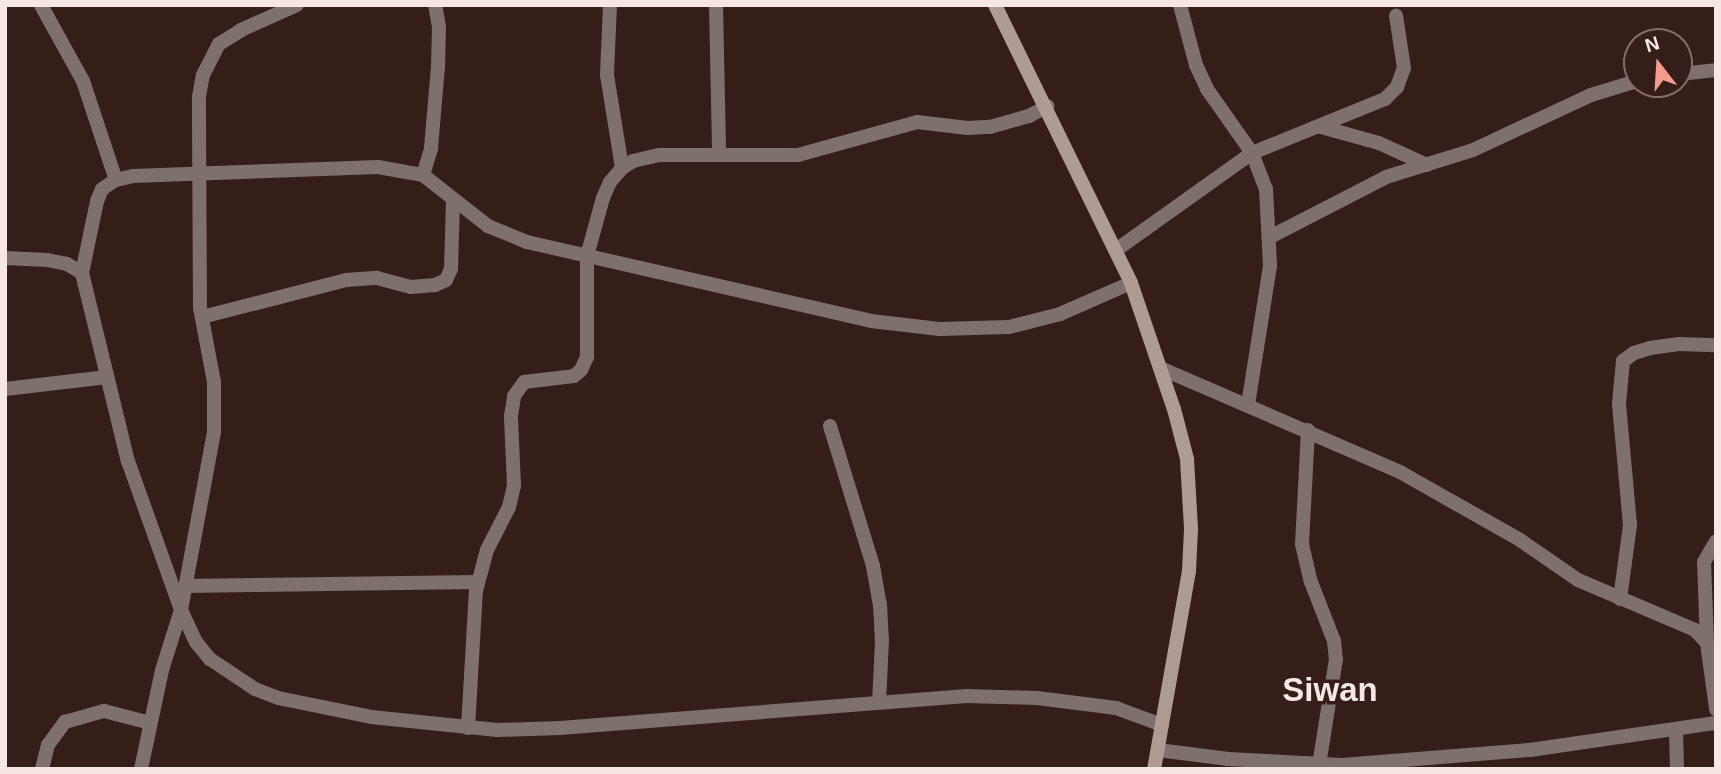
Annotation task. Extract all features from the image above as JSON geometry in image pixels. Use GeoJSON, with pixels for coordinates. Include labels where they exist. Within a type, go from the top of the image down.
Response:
{"type":"FeatureCollection","features":[{"type":"Feature","properties":{"kind":"main road"},"geometry":{"type":"LineString","coordinates":[[995,5],[1048,106],[1131,283],[1187,459],[1191,529],[1184,606],[1154,769]]}},
{"type":"Feature","properties":{"kind":"street"},"geometry":{"type":"LineString","coordinates":[[41,5],[83,81],[116,180]]}},
{"type":"Feature","properties":{"kind":"street"},"geometry":{"type":"LineString","coordinates":[[141,769],[162,670],[181,610],[214,432],[214,382],[202,317],[199,97],[209,59],[219,44],[241,30],[297,5]]}},
{"type":"Feature","properties":{"kind":"street"},"geometry":{"type":"LineString","coordinates":[[423,175],[433,139],[439,27],[435,5]]}},
{"type":"Feature","properties":{"kind":"street"},"geometry":{"type":"LineString","coordinates":[[610,5],[608,82],[622,169]]}},
{"type":"Feature","properties":{"kind":"street"},"geometry":{"type":"LineString","coordinates":[[716,5],[719,154]]}},
{"type":"Feature","properties":{"kind":"street"},"geometry":{"type":"LineString","coordinates":[[1180,5],[1196,65],[1207,89],[1252,153],[1266,189],[1270,237],[1267,296],[1248,405]]}},
{"type":"Feature","properties":{"kind":"street"},"geometry":{"type":"LineString","coordinates":[[1116,250],[1252,153],[1385,99],[1397,87],[1404,68],[1396,16]]}},
{"type":"Feature","properties":{"kind":"street"},"geometry":{"type":"LineString","coordinates":[[1693,72],[1716,70]]}},
{"type":"Feature","properties":{"kind":"street"},"geometry":{"type":"LineString","coordinates":[[1270,237],[1362,188],[1492,142],[1591,95],[1623,85]]}},
{"type":"Feature","properties":{"kind":"street"},"geometry":{"type":"LineString","coordinates":[[468,728],[478,582],[487,550],[509,507],[514,486],[511,416],[514,396],[524,382],[574,376],[581,370],[587,357],[587,256],[603,198],[610,182],[622,169],[633,161],[659,155],[798,155],[917,122],[968,128],[989,127],[1029,116],[1048,106]]}},
{"type":"Feature","properties":{"kind":"street"},"geometry":{"type":"LineString","coordinates":[[1321,127],[1379,143],[1427,164]]}},
{"type":"Feature","properties":{"kind":"street"},"geometry":{"type":"LineString","coordinates":[[1131,283],[1086,304],[1030,322],[975,330],[871,321],[587,256],[503,233],[488,226],[453,201],[423,175],[377,167],[133,176],[116,180],[102,188],[97,201],[82,273],[128,461],[181,610],[196,642],[210,659],[234,678],[255,689],[278,698],[371,717],[468,728],[560,728],[967,696],[1037,698],[1116,708],[1162,725]]}},
{"type":"Feature","properties":{"kind":"street"},"geometry":{"type":"LineString","coordinates":[[202,317],[346,280],[377,278],[411,287],[435,285],[446,280],[451,269],[453,201]]}},
{"type":"Feature","properties":{"kind":"street"},"geometry":{"type":"LineString","coordinates":[[5,258],[47,260],[67,264],[82,273]]}},
{"type":"Feature","properties":{"kind":"street"},"geometry":{"type":"LineString","coordinates":[[1620,599],[1630,525],[1619,404],[1623,361],[1634,353],[1650,348],[1679,344],[1716,345]]}},
{"type":"Feature","properties":{"kind":"street"},"geometry":{"type":"LineString","coordinates":[[1160,368],[1400,472],[1520,540],[1578,580],[1695,629],[1707,642]]}},
{"type":"Feature","properties":{"kind":"street"},"geometry":{"type":"LineString","coordinates":[[5,389],[107,377]]}},
{"type":"Feature","properties":{"kind":"street"},"geometry":{"type":"LineString","coordinates":[[830,426],[873,566],[880,604],[883,640],[879,703]]}},
{"type":"Feature","properties":{"kind":"street"},"geometry":{"type":"LineString","coordinates":[[1308,430],[1302,544],[1311,582],[1334,641],[1336,659],[1319,765]]}},
{"type":"Feature","properties":{"kind":"street"},"geometry":{"type":"LineString","coordinates":[[1716,541],[1704,562],[1707,642],[1716,709]]}},
{"type":"Feature","properties":{"kind":"street"},"geometry":{"type":"LineString","coordinates":[[185,586],[478,582]]}},
{"type":"Feature","properties":{"kind":"street"},"geometry":{"type":"LineString","coordinates":[[42,769],[48,745],[65,722],[104,711],[150,723]]}},
{"type":"Feature","properties":{"kind":"street"},"geometry":{"type":"LineString","coordinates":[[1158,750],[1228,759],[1319,765],[1445,764],[1716,723]]}},
{"type":"Feature","properties":{"kind":"street"},"geometry":{"type":"LineString","coordinates":[[1676,729],[1677,769]]}},
{"type":"Feature","properties":{"kind":"district","name":"Siwan"},"geometry":{"type":"Point","coordinates":[1330,690]}}]}
